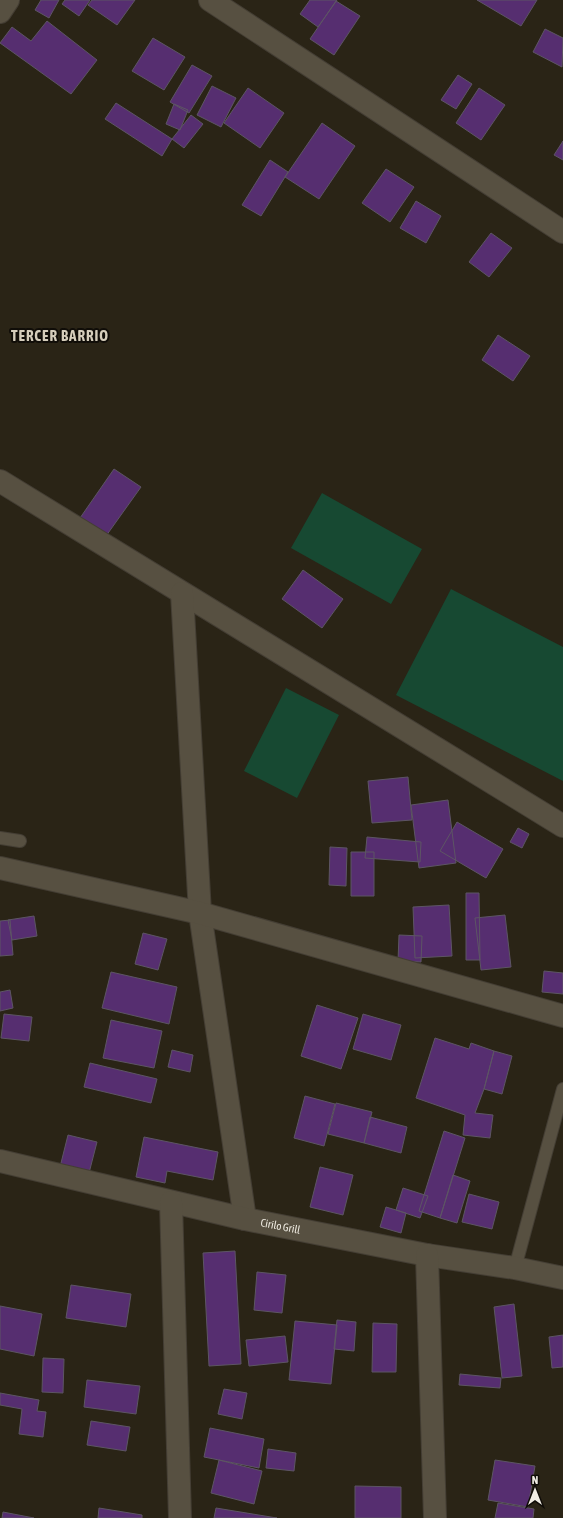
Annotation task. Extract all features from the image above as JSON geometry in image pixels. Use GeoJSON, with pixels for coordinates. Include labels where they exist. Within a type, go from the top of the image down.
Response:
{"type":"FeatureCollection","features":[{"type":"Feature","properties":{"kind":"street"},"geometry":{"type":"LineString","coordinates":[[0,12],[8,0]]}},
{"type":"Feature","properties":{"kind":"street"},"geometry":{"type":"LineString","coordinates":[[210,0],[563,232]]}},
{"type":"Feature","properties":{"kind":"street"},"geometry":{"type":"LineString","coordinates":[[0,481],[563,826]]}},
{"type":"Feature","properties":{"kind":"street"},"geometry":{"type":"LineString","coordinates":[[182,593],[200,913],[245,1219]]}},
{"type":"Feature","properties":{"kind":"street"},"geometry":{"type":"LineString","coordinates":[[0,868],[200,913],[563,1016]]}},
{"type":"Feature","properties":{"kind":"street","name":"Cirilo Grill"},"geometry":{"type":"LineString","coordinates":[[0,1161],[245,1219],[427,1255],[515,1268],[563,1278]]}},
{"type":"Feature","properties":{"kind":"street"},"geometry":{"type":"LineString","coordinates":[[171,1202],[180,1518]]}},
{"type":"Feature","properties":{"kind":"street"},"geometry":{"type":"LineString","coordinates":[[427,1255],[435,1518]]}},
{"type":"Feature","properties":{"kind":"lane"},"geometry":{"type":"LineString","coordinates":[[0,838],[20,842]]}},
{"type":"Feature","properties":{"kind":"lane"},"geometry":{"type":"LineString","coordinates":[[515,1268],[563,1089]]}},
{"type":"Feature","properties":{"kind":"green space"},"geometry":{"type":"Polygon","coordinates":[[[322,493],[422,549],[391,604],[291,548],[322,493]]]}},
{"type":"Feature","properties":{"kind":"green space"},"geometry":{"type":"Polygon","coordinates":[[[451,589],[563,647],[563,781],[396,695],[451,589]]]}},
{"type":"Feature","properties":{"kind":"green space"},"geometry":{"type":"Polygon","coordinates":[[[286,688],[339,715],[297,798],[244,771],[286,688]]]}},
{"type":"Feature","properties":{"kind":"building"},"geometry":{"type":"Polygon","coordinates":[[[41,0],[59,0],[49,18],[35,10],[41,0]]]}},
{"type":"Feature","properties":{"kind":"building"},"geometry":{"type":"Polygon","coordinates":[[[65,0],[90,0],[79,16],[62,4],[65,0]]]}},
{"type":"Feature","properties":{"kind":"building"},"geometry":{"type":"Polygon","coordinates":[[[92,0],[135,0],[117,25],[88,5],[92,0]]]}},
{"type":"Feature","properties":{"kind":"building"},"geometry":{"type":"Polygon","coordinates":[[[310,0],[337,0],[318,27],[300,14],[310,0]]]}},
{"type":"Feature","properties":{"kind":"building"},"geometry":{"type":"Polygon","coordinates":[[[477,0],[537,0],[521,26],[477,0]]]}},
{"type":"Feature","properties":{"kind":"building"},"geometry":{"type":"Polygon","coordinates":[[[336,1],[360,16],[334,55],[310,39],[336,1]]]}},
{"type":"Feature","properties":{"kind":"building"},"geometry":{"type":"Polygon","coordinates":[[[47,21],[97,60],[71,94],[0,43],[12,27],[31,41],[47,21]]]}},
{"type":"Feature","properties":{"kind":"building"},"geometry":{"type":"Polygon","coordinates":[[[545,29],[563,38],[562,67],[533,52],[545,29]]]}},
{"type":"Feature","properties":{"kind":"building"},"geometry":{"type":"Polygon","coordinates":[[[153,38],[185,57],[164,90],[132,71],[153,38]]]}},
{"type":"Feature","properties":{"kind":"building"},"geometry":{"type":"Polygon","coordinates":[[[192,65],[212,76],[189,113],[170,102],[192,65]]]}},
{"type":"Feature","properties":{"kind":"building"},"geometry":{"type":"Polygon","coordinates":[[[458,75],[472,84],[456,109],[441,100],[458,75]]]}},
{"type":"Feature","properties":{"kind":"building"},"geometry":{"type":"Polygon","coordinates":[[[212,86],[236,98],[221,127],[197,115],[212,86]]]}},
{"type":"Feature","properties":{"kind":"building"},"geometry":{"type":"Polygon","coordinates":[[[248,88],[284,113],[260,148],[224,123],[248,88]]]}},
{"type":"Feature","properties":{"kind":"building"},"geometry":{"type":"Polygon","coordinates":[[[479,88],[505,105],[481,140],[456,123],[479,88]]]}},
{"type":"Feature","properties":{"kind":"building"},"geometry":{"type":"Polygon","coordinates":[[[116,103],[172,139],[162,156],[105,119],[116,103]]]}},
{"type":"Feature","properties":{"kind":"building"},"geometry":{"type":"Polygon","coordinates":[[[174,104],[188,110],[180,130],[166,124],[174,104]]]}},
{"type":"Feature","properties":{"kind":"building"},"geometry":{"type":"Polygon","coordinates":[[[191,115],[203,124],[184,148],[172,139],[191,115]]]}},
{"type":"Feature","properties":{"kind":"building"},"geometry":{"type":"Polygon","coordinates":[[[322,123],[355,146],[319,199],[285,177],[322,123]]]}},
{"type":"Feature","properties":{"kind":"building"},"geometry":{"type":"Polygon","coordinates":[[[563,141],[563,160],[554,155],[563,141]]]}},
{"type":"Feature","properties":{"kind":"building"},"geometry":{"type":"Polygon","coordinates":[[[270,160],[288,172],[261,216],[242,205],[270,160]]]}},
{"type":"Feature","properties":{"kind":"building"},"geometry":{"type":"Polygon","coordinates":[[[386,169],[414,187],[390,222],[362,203],[386,169]]]}},
{"type":"Feature","properties":{"kind":"building"},"geometry":{"type":"Polygon","coordinates":[[[416,201],[441,216],[426,243],[400,228],[416,201]]]}},
{"type":"Feature","properties":{"kind":"building"},"geometry":{"type":"Polygon","coordinates":[[[491,233],[512,248],[489,277],[469,262],[491,233]]]}},
{"type":"Feature","properties":{"kind":"building"},"geometry":{"type":"Polygon","coordinates":[[[498,335],[530,356],[513,381],[482,360],[498,335]]]}},
{"type":"Feature","properties":{"kind":"building"},"geometry":{"type":"Polygon","coordinates":[[[114,469],[141,487],[106,536],[80,518],[114,469]]]}},
{"type":"Feature","properties":{"kind":"building"},"geometry":{"type":"Polygon","coordinates":[[[303,570],[343,599],[322,628],[282,599],[303,570]]]}},
{"type":"Feature","properties":{"kind":"building"},"geometry":{"type":"Polygon","coordinates":[[[408,777],[412,820],[372,823],[368,781],[408,777]]]}},
{"type":"Feature","properties":{"kind":"building"},"geometry":{"type":"Polygon","coordinates":[[[448,800],[456,863],[419,868],[411,805],[448,800]]]}},
{"type":"Feature","properties":{"kind":"building"},"geometry":{"type":"Polygon","coordinates":[[[457,822],[503,849],[486,878],[440,851],[457,822]]]}},
{"type":"Feature","properties":{"kind":"building"},"geometry":{"type":"Polygon","coordinates":[[[518,828],[529,834],[522,848],[510,842],[518,828]]]}},
{"type":"Feature","properties":{"kind":"building"},"geometry":{"type":"Polygon","coordinates":[[[367,837],[421,842],[420,862],[365,858],[367,837]]]}},
{"type":"Feature","properties":{"kind":"building"},"geometry":{"type":"Polygon","coordinates":[[[330,847],[347,848],[346,886],[329,885],[330,847]]]}},
{"type":"Feature","properties":{"kind":"building"},"geometry":{"type":"Polygon","coordinates":[[[351,852],[374,852],[374,896],[351,896],[351,852]]]}},
{"type":"Feature","properties":{"kind":"building"},"geometry":{"type":"Polygon","coordinates":[[[466,893],[479,893],[480,960],[466,960],[466,893]]]}},
{"type":"Feature","properties":{"kind":"building"},"geometry":{"type":"Polygon","coordinates":[[[449,905],[452,956],[415,958],[413,907],[449,905]]]}},
{"type":"Feature","properties":{"kind":"building"},"geometry":{"type":"Polygon","coordinates":[[[505,915],[511,967],[481,970],[475,918],[505,915]]]}},
{"type":"Feature","properties":{"kind":"building"},"geometry":{"type":"Polygon","coordinates":[[[34,916],[37,936],[12,940],[8,920],[34,916]]]}},
{"type":"Feature","properties":{"kind":"building"},"geometry":{"type":"Polygon","coordinates":[[[10,920],[13,955],[0,956],[0,921],[10,920]]]}},
{"type":"Feature","properties":{"kind":"building"},"geometry":{"type":"Polygon","coordinates":[[[143,933],[167,939],[158,970],[135,964],[143,933]]]}},
{"type":"Feature","properties":{"kind":"building"},"geometry":{"type":"Polygon","coordinates":[[[399,935],[422,936],[421,962],[398,961],[399,935]]]}},
{"type":"Feature","properties":{"kind":"building"},"geometry":{"type":"Polygon","coordinates":[[[544,971],[563,973],[563,994],[542,992],[544,971]]]}},
{"type":"Feature","properties":{"kind":"building"},"geometry":{"type":"Polygon","coordinates":[[[111,972],[177,987],[169,1024],[102,1008],[111,972]]]}},
{"type":"Feature","properties":{"kind":"building"},"geometry":{"type":"Polygon","coordinates":[[[10,990],[13,1008],[0,1011],[0,992],[10,990]]]}},
{"type":"Feature","properties":{"kind":"building"},"geometry":{"type":"Polygon","coordinates":[[[317,1005],[358,1018],[341,1069],[301,1056],[317,1005]]]}},
{"type":"Feature","properties":{"kind":"building"},"geometry":{"type":"Polygon","coordinates":[[[4,1014],[32,1017],[29,1041],[1,1038],[4,1014]]]}},
{"type":"Feature","properties":{"kind":"building"},"geometry":{"type":"Polygon","coordinates":[[[363,1014],[401,1025],[391,1060],[353,1049],[363,1014]]]}},
{"type":"Feature","properties":{"kind":"building"},"geometry":{"type":"Polygon","coordinates":[[[111,1020],[162,1031],[154,1068],[103,1058],[111,1020]]]}},
{"type":"Feature","properties":{"kind":"building"},"geometry":{"type":"Polygon","coordinates":[[[435,1038],[469,1049],[471,1043],[494,1051],[484,1089],[475,1113],[493,1115],[490,1138],[463,1135],[465,1115],[416,1098],[435,1038]]]}},
{"type":"Feature","properties":{"kind":"building"},"geometry":{"type":"Polygon","coordinates":[[[172,1050],[193,1055],[190,1072],[168,1067],[172,1050]]]}},
{"type":"Feature","properties":{"kind":"building"},"geometry":{"type":"Polygon","coordinates":[[[494,1051],[512,1056],[502,1094],[484,1089],[494,1051]]]}},
{"type":"Feature","properties":{"kind":"building"},"geometry":{"type":"Polygon","coordinates":[[[90,1063],[157,1079],[151,1103],[84,1087],[90,1063]]]}},
{"type":"Feature","properties":{"kind":"building"},"geometry":{"type":"Polygon","coordinates":[[[305,1096],[335,1104],[324,1146],[294,1138],[305,1096]]]}},
{"type":"Feature","properties":{"kind":"building"},"geometry":{"type":"Polygon","coordinates":[[[336,1103],[372,1112],[364,1143],[328,1134],[336,1103]]]}},
{"type":"Feature","properties":{"kind":"building"},"geometry":{"type":"Polygon","coordinates":[[[370,1117],[407,1127],[401,1153],[364,1143],[370,1117]]]}},
{"type":"Feature","properties":{"kind":"building"},"geometry":{"type":"Polygon","coordinates":[[[444,1131],[465,1138],[440,1218],[419,1211],[444,1131]]]}},
{"type":"Feature","properties":{"kind":"building"},"geometry":{"type":"Polygon","coordinates":[[[68,1135],[97,1142],[89,1173],[60,1167],[68,1135]]]}},
{"type":"Feature","properties":{"kind":"building"},"geometry":{"type":"Polygon","coordinates":[[[144,1137],[218,1152],[213,1180],[167,1171],[165,1183],[136,1177],[144,1137]]]}},
{"type":"Feature","properties":{"kind":"building"},"geometry":{"type":"Polygon","coordinates":[[[320,1167],[353,1175],[343,1215],[310,1207],[320,1167]]]}},
{"type":"Feature","properties":{"kind":"building"},"geometry":{"type":"Polygon","coordinates":[[[453,1175],[470,1181],[457,1223],[440,1218],[453,1175]]]}},
{"type":"Feature","properties":{"kind":"building"},"geometry":{"type":"Polygon","coordinates":[[[403,1188],[428,1196],[420,1218],[396,1210],[403,1188]]]}},
{"type":"Feature","properties":{"kind":"building"},"geometry":{"type":"Polygon","coordinates":[[[469,1194],[499,1202],[492,1229],[462,1222],[469,1194]]]}},
{"type":"Feature","properties":{"kind":"building"},"geometry":{"type":"Polygon","coordinates":[[[386,1207],[406,1213],[401,1233],[380,1227],[386,1207]]]}},
{"type":"Feature","properties":{"kind":"building"},"geometry":{"type":"Polygon","coordinates":[[[235,1251],[241,1364],[209,1366],[203,1253],[235,1251]]]}},
{"type":"Feature","properties":{"kind":"building"},"geometry":{"type":"Polygon","coordinates":[[[257,1272],[286,1275],[282,1313],[254,1310],[257,1272]]]}},
{"type":"Feature","properties":{"kind":"building"},"geometry":{"type":"Polygon","coordinates":[[[71,1285],[131,1294],[126,1327],[66,1318],[71,1285]]]}},
{"type":"Feature","properties":{"kind":"building"},"geometry":{"type":"Polygon","coordinates":[[[514,1304],[522,1376],[502,1378],[494,1307],[514,1304]]]}},
{"type":"Feature","properties":{"kind":"building"},"geometry":{"type":"Polygon","coordinates":[[[0,1306],[42,1314],[34,1356],[0,1349],[0,1306]]]}},
{"type":"Feature","properties":{"kind":"building"},"geometry":{"type":"Polygon","coordinates":[[[337,1320],[356,1322],[354,1351],[334,1349],[337,1320]]]}},
{"type":"Feature","properties":{"kind":"building"},"geometry":{"type":"Polygon","coordinates":[[[295,1321],[337,1325],[331,1384],[289,1380],[295,1321]]]}},
{"type":"Feature","properties":{"kind":"building"},"geometry":{"type":"Polygon","coordinates":[[[373,1323],[397,1324],[396,1372],[372,1372],[373,1323]]]}},
{"type":"Feature","properties":{"kind":"building"},"geometry":{"type":"Polygon","coordinates":[[[563,1335],[563,1367],[552,1368],[549,1337],[563,1335]]]}},
{"type":"Feature","properties":{"kind":"building"},"geometry":{"type":"Polygon","coordinates":[[[285,1336],[288,1362],[249,1366],[246,1340],[285,1336]]]}},
{"type":"Feature","properties":{"kind":"building"},"geometry":{"type":"Polygon","coordinates":[[[43,1358],[64,1359],[63,1393],[42,1392],[43,1358]]]}},
{"type":"Feature","properties":{"kind":"building"},"geometry":{"type":"Polygon","coordinates":[[[460,1374],[501,1378],[500,1388],[459,1385],[460,1374]]]}},
{"type":"Feature","properties":{"kind":"building"},"geometry":{"type":"Polygon","coordinates":[[[87,1380],[140,1386],[136,1414],[84,1407],[87,1380]]]}},
{"type":"Feature","properties":{"kind":"building"},"geometry":{"type":"Polygon","coordinates":[[[224,1389],[247,1393],[242,1419],[218,1414],[224,1389]]]}},
{"type":"Feature","properties":{"kind":"building"},"geometry":{"type":"Polygon","coordinates":[[[0,1393],[39,1400],[37,1411],[46,1412],[43,1437],[19,1434],[22,1409],[0,1405],[0,1393]]]}},
{"type":"Feature","properties":{"kind":"building"},"geometry":{"type":"Polygon","coordinates":[[[91,1421],[130,1427],[126,1451],[87,1445],[91,1421]]]}},
{"type":"Feature","properties":{"kind":"building"},"geometry":{"type":"Polygon","coordinates":[[[210,1428],[264,1439],[259,1468],[204,1457],[210,1428]]]}},
{"type":"Feature","properties":{"kind":"building"},"geometry":{"type":"Polygon","coordinates":[[[268,1449],[296,1453],[294,1471],[266,1468],[268,1449]]]}},
{"type":"Feature","properties":{"kind":"building"},"geometry":{"type":"Polygon","coordinates":[[[219,1460],[262,1471],[254,1504],[211,1493],[219,1460]]]}},
{"type":"Feature","properties":{"kind":"building"},"geometry":{"type":"Polygon","coordinates":[[[495,1460],[535,1466],[528,1507],[488,1500],[495,1460]]]}},
{"type":"Feature","properties":{"kind":"building"},"geometry":{"type":"Polygon","coordinates":[[[355,1486],[401,1487],[401,1518],[355,1518],[355,1486]]]}},
{"type":"Feature","properties":{"kind":"building"},"geometry":{"type":"Polygon","coordinates":[[[498,1503],[534,1509],[533,1518],[495,1518],[498,1503]]]}},
{"type":"Feature","properties":{"kind":"building"},"geometry":{"type":"Polygon","coordinates":[[[99,1508],[142,1515],[142,1518],[98,1518],[99,1508]]]}},
{"type":"Feature","properties":{"kind":"building"},"geometry":{"type":"Polygon","coordinates":[[[216,1508],[277,1518],[214,1518],[216,1508]]]}},
{"type":"Feature","properties":{"kind":"building"},"geometry":{"type":"Polygon","coordinates":[[[3,1512],[34,1518],[2,1518],[3,1512]]]}},
{"type":"Feature","properties":{"kind":"district","name":"TERCER BARRIO"},"geometry":{"type":"Point","coordinates":[60,336]}}]}
